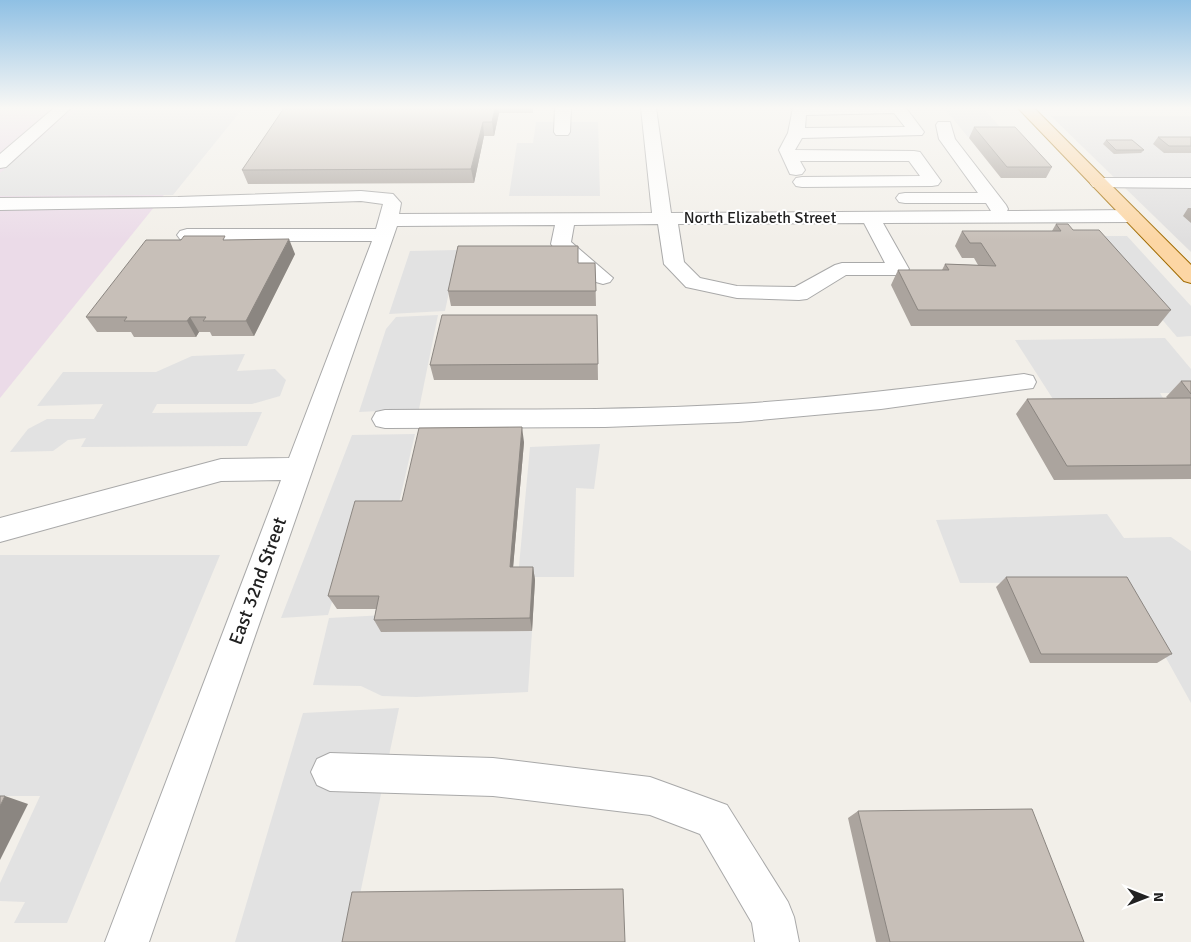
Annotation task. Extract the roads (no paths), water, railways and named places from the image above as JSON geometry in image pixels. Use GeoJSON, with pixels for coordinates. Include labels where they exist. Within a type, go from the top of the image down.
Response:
{"type":"FeatureCollection","features":[{"type":"Feature","properties":{"kind":"main road"},"geometry":{"type":"LineString","coordinates":[[1068,152],[1191,276]]}},
{"type":"Feature","properties":{"kind":"street"},"geometry":{"type":"LineString","coordinates":[[0,163],[13,152]]}},
{"type":"Feature","properties":{"kind":"street"},"geometry":{"type":"LineString","coordinates":[[655,152],[674,264],[693,283],[737,292],[799,294],[842,269],[899,270],[871,218]]}},
{"type":"Feature","properties":{"kind":"street"},"geometry":{"type":"LineString","coordinates":[[788,152],[809,198],[990,198]]}},
{"type":"Feature","properties":{"kind":"street"},"geometry":{"type":"LineString","coordinates":[[790,156],[914,156],[920,152]]}},
{"type":"Feature","properties":{"kind":"street"},"geometry":{"type":"LineString","coordinates":[[956,152],[1005,217]]}},
{"type":"Feature","properties":{"kind":"street"},"geometry":{"type":"LineString","coordinates":[[802,182],[932,181],[914,156]]}},
{"type":"Feature","properties":{"kind":"street"},"geometry":{"type":"LineString","coordinates":[[1099,183],[1191,183]]}},
{"type":"Feature","properties":{"kind":"street"},"geometry":{"type":"LineString","coordinates":[[0,204],[178,202],[361,196],[387,198],[392,203],[387,228]]}},
{"type":"Feature","properties":{"kind":"street","name":"North Elizabeth Street"},"geometry":{"type":"LineString","coordinates":[[187,235],[564,220],[1131,216]]}},
{"type":"Feature","properties":{"kind":"street"},"geometry":{"type":"LineString","coordinates":[[564,220],[561,244],[603,278]]}},
{"type":"Feature","properties":{"kind":"street","name":"East 32nd Street"},"geometry":{"type":"LineString","coordinates":[[127,942],[387,228]]}},
{"type":"Feature","properties":{"kind":"street"},"geometry":{"type":"LineString","coordinates":[[385,419],[609,417],[737,413],[894,400],[1024,382]]}},
{"type":"Feature","properties":{"kind":"street"},"geometry":{"type":"LineString","coordinates":[[0,530],[221,470],[299,469]]}},
{"type":"Feature","properties":{"kind":"street"},"geometry":{"type":"LineString","coordinates":[[330,772],[493,777],[650,796],[713,818],[773,917],[777,942]]}}]}
